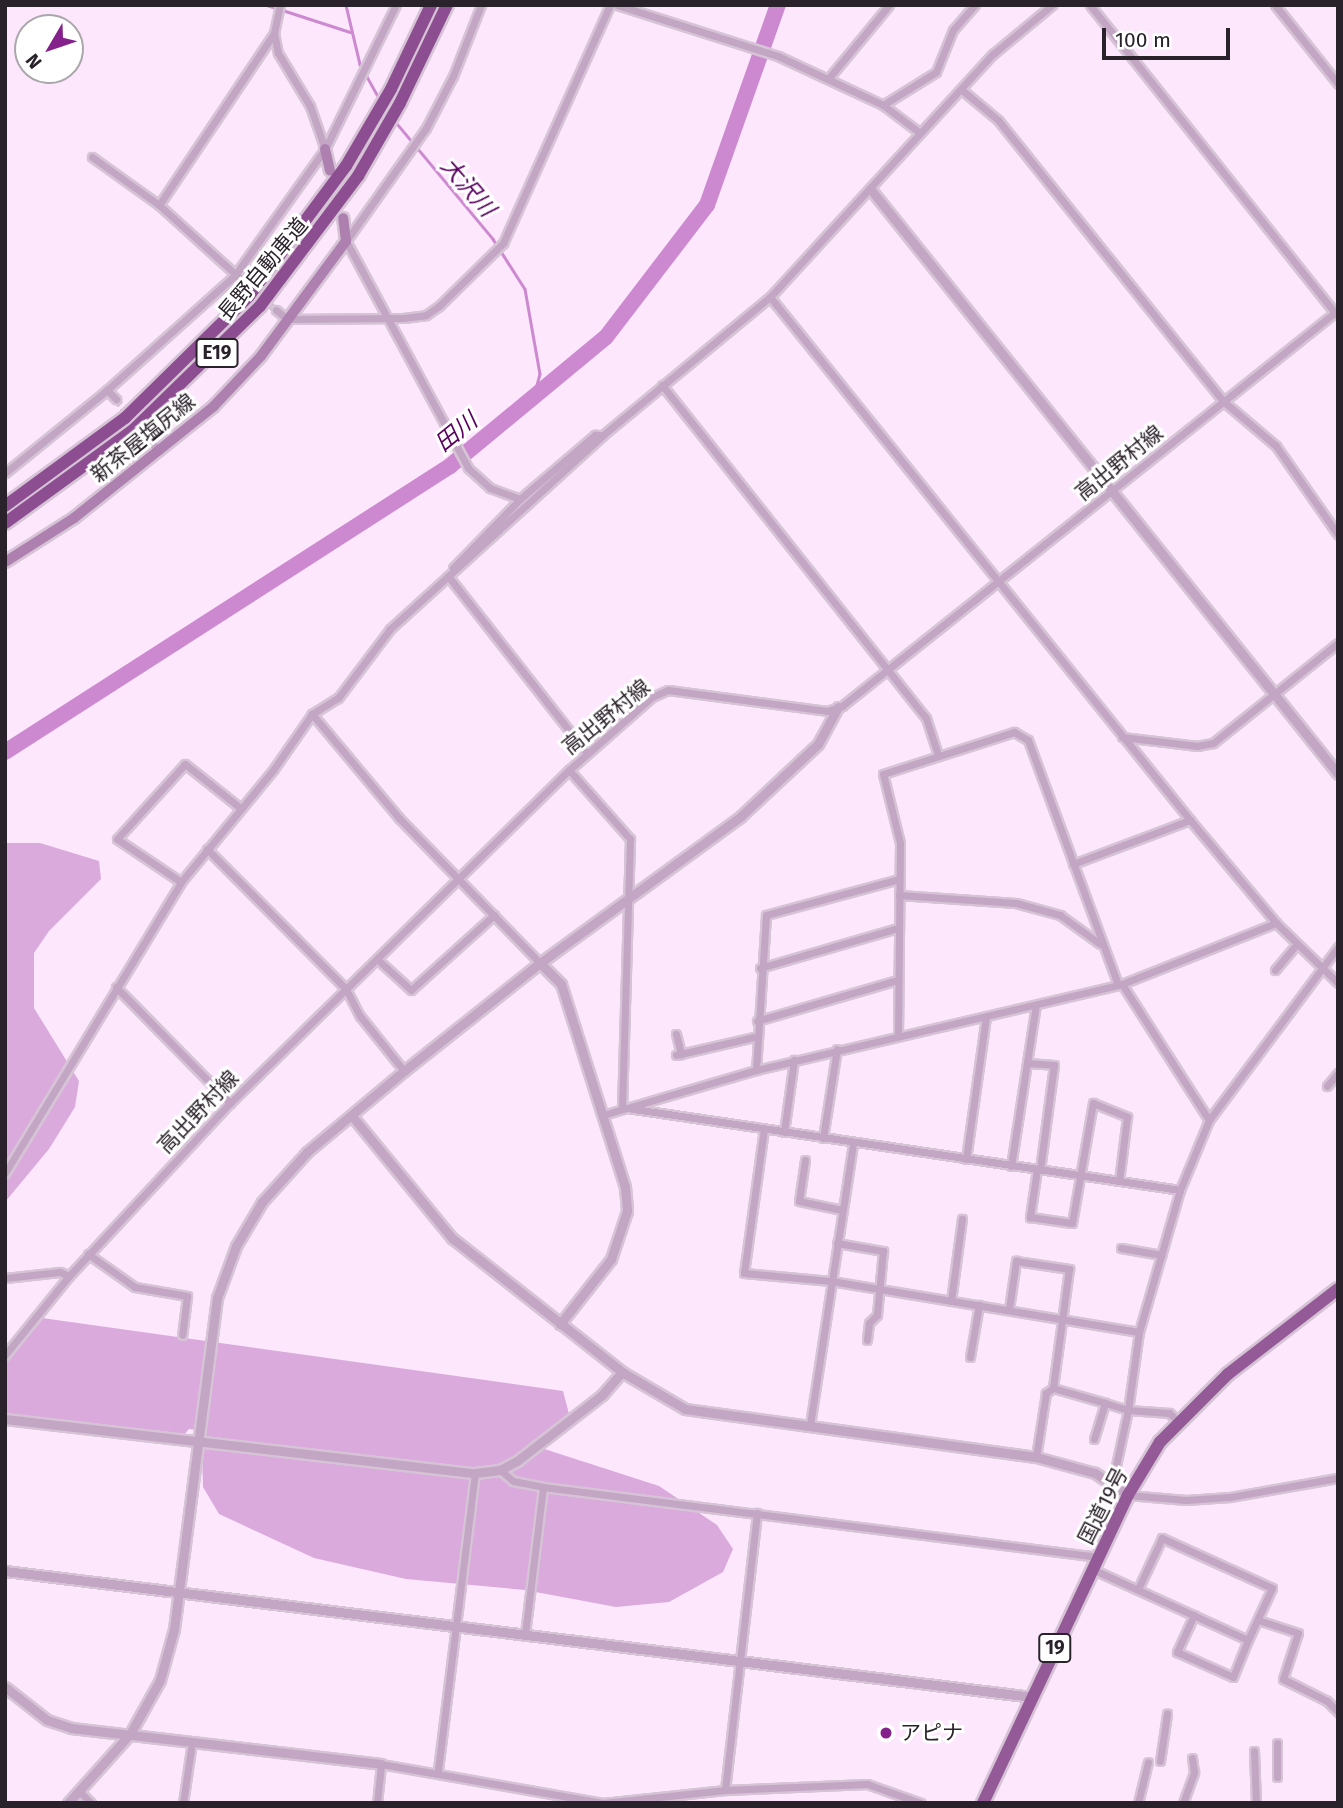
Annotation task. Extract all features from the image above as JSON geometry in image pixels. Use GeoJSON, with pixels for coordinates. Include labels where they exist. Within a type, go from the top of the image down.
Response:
{"type":"FeatureCollection","features":[{"type":"Feature","properties":{"kind":"highway","name":"長野自動車道"},"geometry":{"type":"LineString","coordinates":[[5,506],[125,418],[216,332],[310,220],[373,122],[431,5]]}},
{"type":"Feature","properties":{"kind":"highway","name":"長野自動車道"},"geometry":{"type":"LineString","coordinates":[[5,523],[133,430],[226,343],[321,230],[381,137],[447,5]]}},
{"type":"Feature","properties":{"kind":"highway","name":"国道19号"},"geometry":{"type":"LineString","coordinates":[[983,1803],[1128,1494],[1178,1421],[1228,1374],[1338,1289]]}},
{"type":"Feature","properties":{"kind":"main road"},"geometry":{"type":"LineString","coordinates":[[325,149],[330,170]]}},
{"type":"Feature","properties":{"kind":"main road"},"geometry":{"type":"LineString","coordinates":[[343,218],[346,241]]}},
{"type":"Feature","properties":{"kind":"main road","name":"新茶屋塩尻線"},"geometry":{"type":"LineString","coordinates":[[5,562],[74,518],[213,407],[261,356],[346,241]]}},
{"type":"Feature","properties":{"kind":"street"},"geometry":{"type":"LineString","coordinates":[[5,473],[107,390],[235,275],[325,149],[369,65],[396,5]]}},
{"type":"Feature","properties":{"kind":"street"},"geometry":{"type":"LineString","coordinates":[[481,5],[453,76],[416,141],[346,241],[388,316],[446,434],[468,468],[489,488],[520,499]]}},
{"type":"Feature","properties":{"kind":"street"},"geometry":{"type":"LineString","coordinates":[[276,310],[287,319],[426,315],[503,243],[610,5]]}},
{"type":"Feature","properties":{"kind":"street"},"geometry":{"type":"LineString","coordinates":[[617,5],[736,46],[775,56],[883,106],[920,133]]}},
{"type":"Feature","properties":{"kind":"street"},"geometry":{"type":"LineString","coordinates":[[828,79],[888,5]]}},
{"type":"Feature","properties":{"kind":"street"},"geometry":{"type":"LineString","coordinates":[[883,106],[936,72],[953,30],[975,5]]}},
{"type":"Feature","properties":{"kind":"street"},"geometry":{"type":"LineString","coordinates":[[5,1174],[181,882],[239,807],[273,770],[312,714],[338,698],[390,629],[448,576],[603,435],[770,297],[872,191],[920,133],[993,54],[1052,5]]}},
{"type":"Feature","properties":{"kind":"street"},"geometry":{"type":"LineString","coordinates":[[1090,5],[1337,313]]}},
{"type":"Feature","properties":{"kind":"street"},"geometry":{"type":"LineString","coordinates":[[1275,5],[1338,84]]}},
{"type":"Feature","properties":{"kind":"street"},"geometry":{"type":"LineString","coordinates":[[159,205],[274,33],[280,8]]}},
{"type":"Feature","properties":{"kind":"street"},"geometry":{"type":"LineString","coordinates":[[274,33],[278,53],[310,106],[325,149]]}},
{"type":"Feature","properties":{"kind":"street"},"geometry":{"type":"LineString","coordinates":[[962,90],[998,120],[1223,401],[1276,446],[1338,535]]}},
{"type":"Feature","properties":{"kind":"street"},"geometry":{"type":"LineString","coordinates":[[92,157],[159,205],[246,284]]}},
{"type":"Feature","properties":{"kind":"street"},"geometry":{"type":"LineString","coordinates":[[872,191],[1338,774]]}},
{"type":"Feature","properties":{"kind":"street"},"geometry":{"type":"LineString","coordinates":[[770,297],[1190,820],[1276,923],[1338,983]]}},
{"type":"Feature","properties":{"kind":"street","name":"高出野村線"},"geometry":{"type":"LineString","coordinates":[[5,1354],[88,1254],[230,1103],[569,770],[652,697],[668,690],[827,711],[838,707],[1337,313]]}},
{"type":"Feature","properties":{"kind":"street"},"geometry":{"type":"LineString","coordinates":[[662,385],[926,718],[938,754]]}},
{"type":"Feature","properties":{"kind":"street"},"geometry":{"type":"LineString","coordinates":[[107,390],[116,399]]}},
{"type":"Feature","properties":{"kind":"street"},"geometry":{"type":"LineString","coordinates":[[145,434],[159,452]]}},
{"type":"Feature","properties":{"kind":"street"},"geometry":{"type":"LineString","coordinates":[[448,576],[520,499],[595,435],[603,435]]}},
{"type":"Feature","properties":{"kind":"street"},"geometry":{"type":"LineString","coordinates":[[448,576],[587,753]]}},
{"type":"Feature","properties":{"kind":"street"},"geometry":{"type":"LineString","coordinates":[[1122,737],[1197,746],[1213,743],[1338,643]]}},
{"type":"Feature","properties":{"kind":"street"},"geometry":{"type":"LineString","coordinates":[[68,1803],[130,1734],[160,1680],[180,1591],[217,1298],[241,1236],[287,1172],[404,1071],[540,963],[740,817],[818,744],[838,707]]}},
{"type":"Feature","properties":{"kind":"street"},"geometry":{"type":"LineString","coordinates":[[312,714],[399,818],[561,984],[625,1187],[627,1211],[611,1259],[560,1324]]}},
{"type":"Feature","properties":{"kind":"street"},"geometry":{"type":"LineString","coordinates":[[898,1034],[900,843],[883,774],[938,754],[1014,732],[1024,735],[1101,944],[1120,984],[1209,1120]]}},
{"type":"Feature","properties":{"kind":"street"},"geometry":{"type":"LineString","coordinates":[[181,882],[117,839],[185,764],[239,807]]}},
{"type":"Feature","properties":{"kind":"street"},"geometry":{"type":"LineString","coordinates":[[569,770],[630,839],[622,1107]]}},
{"type":"Feature","properties":{"kind":"street"},"geometry":{"type":"LineString","coordinates":[[1073,864],[1190,820]]}},
{"type":"Feature","properties":{"kind":"street"},"geometry":{"type":"LineString","coordinates":[[207,849],[346,989],[360,1016],[404,1071]]}},
{"type":"Feature","properties":{"kind":"street"},"geometry":{"type":"LineString","coordinates":[[756,1070],[760,968],[766,915],[899,880]]}},
{"type":"Feature","properties":{"kind":"street"},"geometry":{"type":"LineString","coordinates":[[899,895],[1016,903],[1060,915],[1101,944]]}},
{"type":"Feature","properties":{"kind":"street"},"geometry":{"type":"LineString","coordinates":[[377,959],[411,990],[494,915]]}},
{"type":"Feature","properties":{"kind":"street"},"geometry":{"type":"LineString","coordinates":[[603,1115],[622,1107],[837,1049],[1036,1006],[1120,984],[1276,923]]}},
{"type":"Feature","properties":{"kind":"street"},"geometry":{"type":"LineString","coordinates":[[760,968],[898,928]]}},
{"type":"Feature","properties":{"kind":"street"},"geometry":{"type":"LineString","coordinates":[[1275,970],[1297,944]]}},
{"type":"Feature","properties":{"kind":"street"},"geometry":{"type":"LineString","coordinates":[[1112,1484],[1128,1410],[1139,1332],[1180,1190],[1209,1120],[1324,970],[1338,947]]}},
{"type":"Feature","properties":{"kind":"street"},"geometry":{"type":"LineString","coordinates":[[757,1021],[897,980]]}},
{"type":"Feature","properties":{"kind":"street"},"geometry":{"type":"LineString","coordinates":[[116,987],[230,1103]]}},
{"type":"Feature","properties":{"kind":"street"},"geometry":{"type":"LineString","coordinates":[[1012,1166],[1036,1006]]}},
{"type":"Feature","properties":{"kind":"street"},"geometry":{"type":"LineString","coordinates":[[966,1159],[986,1016]]}},
{"type":"Feature","properties":{"kind":"street"},"geometry":{"type":"LineString","coordinates":[[676,1034],[679,1055],[758,1036]]}},
{"type":"Feature","properties":{"kind":"street"},"geometry":{"type":"LineString","coordinates":[[823,1138],[837,1049]]}},
{"type":"Feature","properties":{"kind":"street"},"geometry":{"type":"LineString","coordinates":[[784,1132],[794,1060]]}},
{"type":"Feature","properties":{"kind":"street"},"geometry":{"type":"LineString","coordinates":[[1027,1063],[1054,1065],[1030,1217],[1072,1223],[1093,1103],[1127,1117],[1119,1181]]}},
{"type":"Feature","properties":{"kind":"street"},"geometry":{"type":"LineString","coordinates":[[1327,1086],[1338,1073]]}},
{"type":"Feature","properties":{"kind":"street"},"geometry":{"type":"LineString","coordinates":[[622,1107],[1180,1190]]}},
{"type":"Feature","properties":{"kind":"street"},"geometry":{"type":"LineString","coordinates":[[352,1116],[452,1238],[622,1372],[685,1409],[1036,1457],[1095,1473],[1128,1494],[1186,1500],[1230,1497],[1338,1478]]}},
{"type":"Feature","properties":{"kind":"street"},"geometry":{"type":"LineString","coordinates":[[764,1129],[744,1273],[831,1281],[1062,1317],[1139,1332]]}},
{"type":"Feature","properties":{"kind":"street"},"geometry":{"type":"LineString","coordinates":[[810,1424],[853,1143]]}},
{"type":"Feature","properties":{"kind":"street"},"geometry":{"type":"LineString","coordinates":[[805,1160],[799,1201],[842,1210]]}},
{"type":"Feature","properties":{"kind":"street"},"geometry":{"type":"LineString","coordinates":[[951,1301],[962,1219]]}},
{"type":"Feature","properties":{"kind":"street"},"geometry":{"type":"LineString","coordinates":[[837,1244],[883,1251],[877,1315],[869,1324],[867,1340]]}},
{"type":"Feature","properties":{"kind":"street"},"geometry":{"type":"LineString","coordinates":[[1121,1248],[1161,1255]]}},
{"type":"Feature","properties":{"kind":"street"},"geometry":{"type":"LineString","coordinates":[[88,1254],[135,1287],[187,1296],[182,1335]]}},
{"type":"Feature","properties":{"kind":"street"},"geometry":{"type":"LineString","coordinates":[[1009,1309],[1016,1261],[1069,1269],[1053,1388]]}},
{"type":"Feature","properties":{"kind":"street"},"geometry":{"type":"LineString","coordinates":[[5,1278],[60,1272],[69,1276]]}},
{"type":"Feature","properties":{"kind":"street"},"geometry":{"type":"LineString","coordinates":[[971,1357],[979,1305]]}},
{"type":"Feature","properties":{"kind":"street"},"geometry":{"type":"LineString","coordinates":[[5,1419],[475,1473],[500,1470],[591,1404],[622,1372]]}},
{"type":"Feature","properties":{"kind":"street"},"geometry":{"type":"LineString","coordinates":[[1036,1457],[1046,1392],[1053,1388],[1128,1410],[1169,1413],[1178,1421]]}},
{"type":"Feature","properties":{"kind":"street"},"geometry":{"type":"LineString","coordinates":[[1094,1439],[1105,1403]]}},
{"type":"Feature","properties":{"kind":"street"},"geometry":{"type":"LineString","coordinates":[[500,1470],[513,1481],[543,1488],[1099,1557]]}},
{"type":"Feature","properties":{"kind":"street"},"geometry":{"type":"LineString","coordinates":[[438,1770],[475,1473]]}},
{"type":"Feature","properties":{"kind":"street"},"geometry":{"type":"LineString","coordinates":[[525,1634],[543,1488]]}},
{"type":"Feature","properties":{"kind":"street"},"geometry":{"type":"LineString","coordinates":[[725,1790],[757,1513]]}},
{"type":"Feature","properties":{"kind":"street"},"geometry":{"type":"LineString","coordinates":[[1138,1589],[1162,1538],[1272,1588],[1233,1677],[1177,1651],[1194,1615]]}},
{"type":"Feature","properties":{"kind":"street"},"geometry":{"type":"LineString","coordinates":[[1092,1570],[1248,1640]]}},
{"type":"Feature","properties":{"kind":"street"},"geometry":{"type":"LineString","coordinates":[[5,1571],[1032,1697]]}},
{"type":"Feature","properties":{"kind":"street"},"geometry":{"type":"LineString","coordinates":[[1258,1620],[1298,1633],[1283,1679],[1336,1708]]}},
{"type":"Feature","properties":{"kind":"street"},"geometry":{"type":"LineString","coordinates":[[5,1687],[47,1720],[192,1742],[438,1770],[603,1802],[725,1790],[867,1784],[921,1803]]}},
{"type":"Feature","properties":{"kind":"street"},"geometry":{"type":"LineString","coordinates":[[1160,1761],[1167,1714]]}},
{"type":"Feature","properties":{"kind":"street"},"geometry":{"type":"LineString","coordinates":[[183,1803],[192,1742]]}},
{"type":"Feature","properties":{"kind":"street"},"geometry":{"type":"LineString","coordinates":[[1277,1777],[1278,1743]]}},
{"type":"Feature","properties":{"kind":"street"},"geometry":{"type":"LineString","coordinates":[[1254,1751],[1256,1803]]}},
{"type":"Feature","properties":{"kind":"street"},"geometry":{"type":"LineString","coordinates":[[1183,1803],[1194,1772],[1192,1758]]}},
{"type":"Feature","properties":{"kind":"street"},"geometry":{"type":"LineString","coordinates":[[1138,1803],[1148,1762]]}},
{"type":"Feature","properties":{"kind":"street"},"geometry":{"type":"LineString","coordinates":[[377,1803],[381,1764]]}},
{"type":"Feature","properties":{"kind":"street"},"geometry":{"type":"LineString","coordinates":[[79,1791],[91,1803]]}},
{"type":"Feature","properties":{"kind":"shaded area"},"geometry":{"type":"Polygon","coordinates":[[[5,843],[40,843],[99,861],[101,879],[49,931],[34,953],[34,1008],[79,1081],[75,1107],[49,1149],[5,1202],[5,843]]]}},
{"type":"Feature","properties":{"kind":"shaded area"},"geometry":{"type":"Polygon","coordinates":[[[42,1318],[563,1391],[569,1414],[532,1445],[659,1486],[717,1525],[733,1549],[723,1572],[669,1602],[616,1607],[525,1590],[406,1579],[314,1558],[219,1514],[203,1487],[202,1452],[207,1431],[189,1429],[183,1436],[5,1414],[5,1362],[42,1318]]]}},
{"type":"Feature","properties":{"kind":"waterway"},"geometry":{"type":"LineString","coordinates":[[267,5],[350,32]]}},
{"type":"Feature","properties":{"kind":"waterway","name":"大沢川"},"geometry":{"type":"LineString","coordinates":[[346,5],[360,64],[380,100]]}},
{"type":"Feature","properties":{"kind":"waterway","name":"田川"},"geometry":{"type":"LineString","coordinates":[[5,752],[450,466],[606,337],[707,205],[778,5]]}},
{"type":"Feature","properties":{"kind":"waterway","name":"大沢川"},"geometry":{"type":"LineString","coordinates":[[394,120],[493,239],[525,289],[540,374],[534,397]]}},
{"type":"Feature","properties":{"kind":"tunnel"},"geometry":{"type":"LineString","coordinates":[[252,289],[276,310]]}},
{"type":"Feature","properties":{"kind":"tunnel"},"geometry":{"type":"LineString","coordinates":[[116,399],[145,434]]}},
{"type":"Feature","properties":{"kind":"place","name":"アピナ"},"geometry":{"type":"Point","coordinates":[886,1733]}}]}
